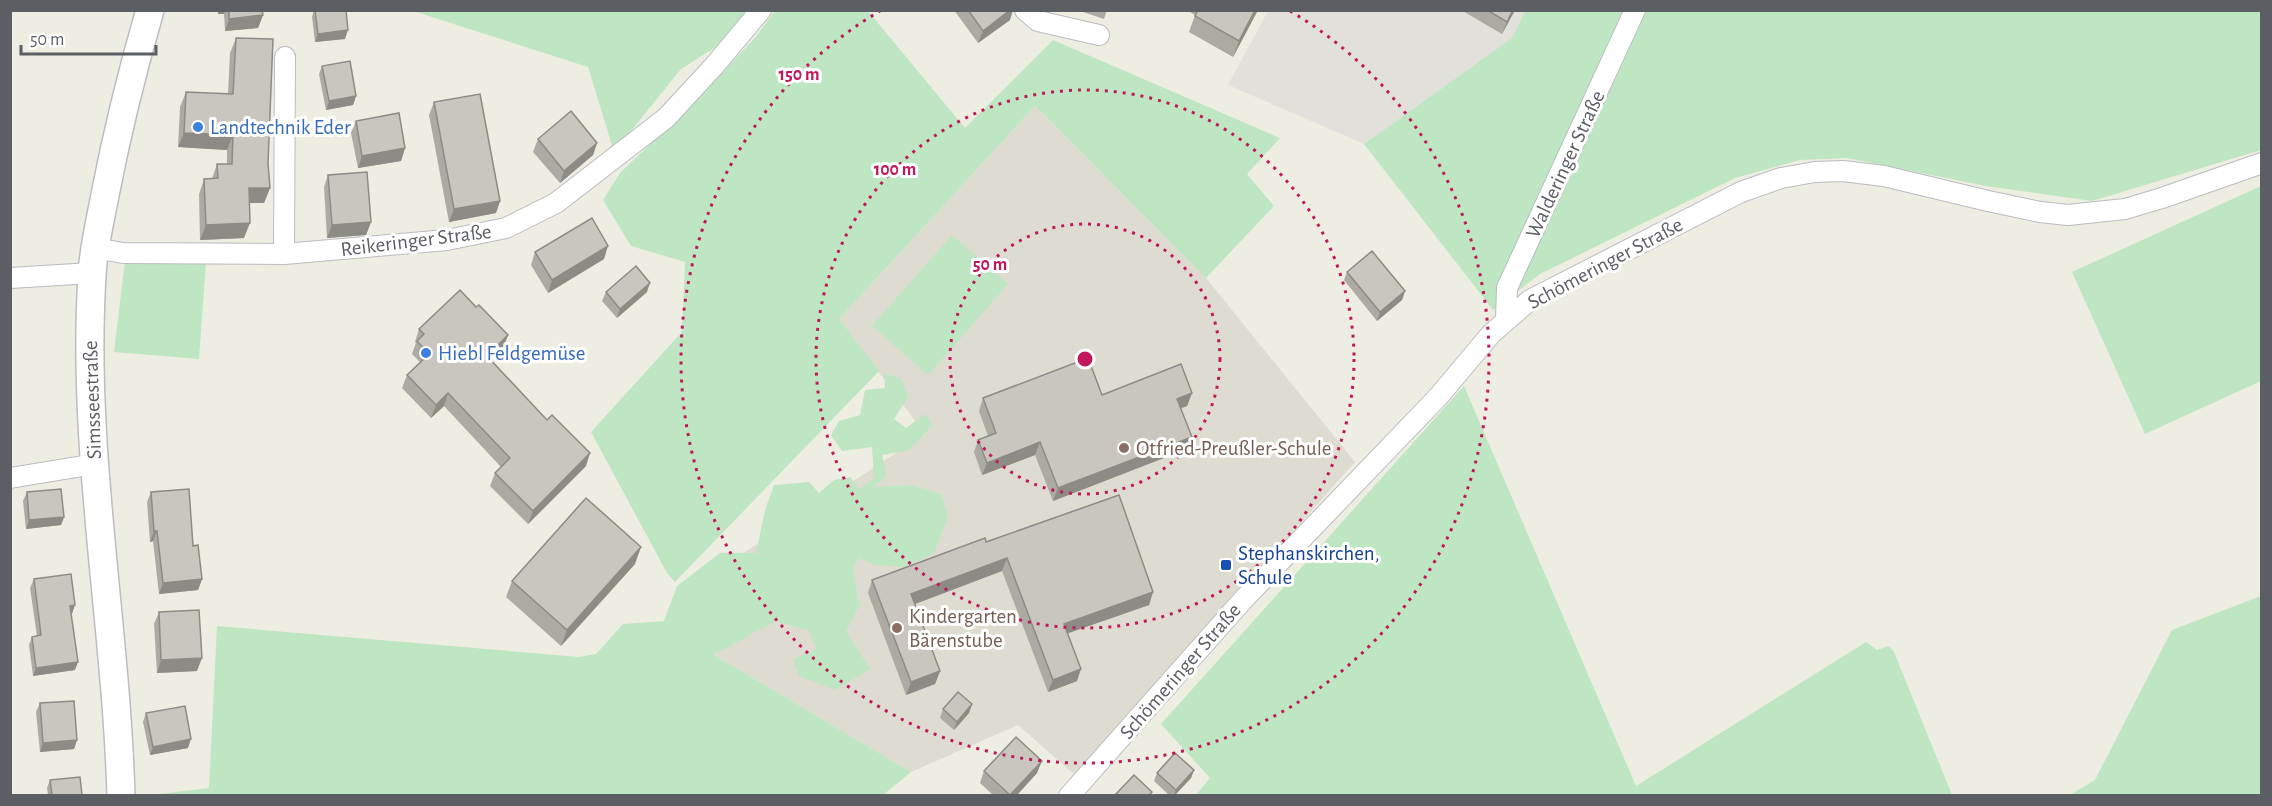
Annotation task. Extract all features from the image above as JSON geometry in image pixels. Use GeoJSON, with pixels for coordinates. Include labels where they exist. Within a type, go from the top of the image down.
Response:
{"type":"FeatureCollection","features":[{"type":"Feature","properties":{"kind":"main road","name":"Simsseestraße"},"geometry":{"type":"LineString","coordinates":[[121,795],[90,397],[93,261],[127,88],[150,10]]}},
{"type":"Feature","properties":{"kind":"street","name":"Reikeringer Straße"},"geometry":{"type":"LineString","coordinates":[[10,278],[123,253],[284,254],[457,238],[507,228],[556,203],[666,118],[761,10]]}},
{"type":"Feature","properties":{"kind":"street"},"geometry":{"type":"LineString","coordinates":[[1025,10],[1038,21],[1099,35]]}},
{"type":"Feature","properties":{"kind":"street","name":"Walderinger Straße"},"geometry":{"type":"LineString","coordinates":[[1506,319],[1508,288],[1635,10]]}},
{"type":"Feature","properties":{"kind":"street"},"geometry":{"type":"LineString","coordinates":[[284,254],[285,57]]}},
{"type":"Feature","properties":{"kind":"street","name":"Schömeringer Straße"},"geometry":{"type":"LineString","coordinates":[[1069,795],[1243,600],[1438,397],[1506,319],[1530,300],[1742,192],[1781,178],[1815,172],[1843,171],[1874,175],[2040,212],[2079,214],[2125,209],[2262,163]]}},
{"type":"Feature","properties":{"kind":"street"},"geometry":{"type":"LineString","coordinates":[[10,477],[94,464]]}},
{"type":"Feature","properties":{"kind":"shaded area"},"geometry":{"type":"Polygon","coordinates":[[[1268,11],[1525,11],[1512,38],[1364,144],[1228,85],[1268,11]]]}},
{"type":"Feature","properties":{"kind":"shaded area","name":"Otfried-Preußler-Schule"},"geometry":{"type":"Polygon","coordinates":[[[1035,106],[1206,278],[1355,462],[1075,775],[1018,725],[911,772],[714,655],[742,554],[925,434],[839,319],[1035,106]]]}},
{"type":"Feature","properties":{"kind":"green space"},"geometry":{"type":"Polygon","coordinates":[[[413,11],[747,11],[725,41],[681,69],[614,152],[588,67],[413,11]]]}},
{"type":"Feature","properties":{"kind":"green space"},"geometry":{"type":"Polygon","coordinates":[[[775,11],[868,11],[965,128],[1053,40],[1280,138],[1247,174],[1274,206],[1206,278],[1035,106],[839,319],[879,371],[675,582],[667,573],[591,432],[682,332],[685,262],[631,246],[603,200],[620,173],[684,112],[754,39],[775,11]]]}},
{"type":"Feature","properties":{"kind":"green space"},"geometry":{"type":"Polygon","coordinates":[[[1525,11],[2261,11],[2261,150],[2092,201],[1986,186],[1847,158],[1800,160],[1735,178],[1540,274],[1493,310],[1364,144],[1512,38],[1525,11]]]}},
{"type":"Feature","properties":{"kind":"green space"},"geometry":{"type":"Polygon","coordinates":[[[2261,186],[2261,381],[2145,434],[2072,272],[2261,186]]]}},
{"type":"Feature","properties":{"kind":"green space"},"geometry":{"type":"Polygon","coordinates":[[[952,235],[1008,284],[928,375],[872,326],[952,235]]]}},
{"type":"Feature","properties":{"kind":"green space"},"geometry":{"type":"Polygon","coordinates":[[[125,261],[206,262],[199,359],[114,352],[125,261]]]}},
{"type":"Feature","properties":{"kind":"green space"},"geometry":{"type":"Polygon","coordinates":[[[884,373],[901,379],[908,397],[894,419],[906,428],[925,414],[933,425],[909,450],[882,455],[887,475],[874,487],[911,485],[941,494],[948,517],[934,553],[905,567],[874,565],[859,558],[853,568],[859,606],[846,632],[870,669],[835,690],[799,676],[793,659],[816,649],[809,631],[775,621],[721,651],[715,652],[714,655],[911,772],[883,795],[151,795],[209,788],[217,626],[579,657],[596,654],[623,624],[664,621],[677,586],[720,553],[756,553],[765,510],[774,485],[809,482],[819,493],[834,480],[850,477],[859,490],[874,478],[872,447],[842,451],[831,435],[839,421],[860,415],[865,390],[885,388],[884,373]]]}},
{"type":"Feature","properties":{"kind":"green space"},"geometry":{"type":"Polygon","coordinates":[[[1464,386],[1636,786],[1866,642],[1877,650],[1889,646],[1894,652],[1952,795],[1196,795],[1210,778],[1161,724],[1464,386]]]}},
{"type":"Feature","properties":{"kind":"green space"},"geometry":{"type":"Polygon","coordinates":[[[2261,596],[2261,795],[2070,795],[2095,780],[2172,630],[2261,596]]]}},
{"type":"Feature","properties":{"kind":"building"},"geometry":{"type":"Polygon","coordinates":[[[229,10],[262,10],[263,15],[229,19],[229,10]]]}},
{"type":"Feature","properties":{"kind":"building"},"geometry":{"type":"Polygon","coordinates":[[[315,10],[346,10],[348,30],[318,34],[315,10]]]}},
{"type":"Feature","properties":{"kind":"building"},"geometry":{"type":"Polygon","coordinates":[[[968,10],[1010,10],[983,31],[968,10]]]}},
{"type":"Feature","properties":{"kind":"building"},"geometry":{"type":"Polygon","coordinates":[[[1198,10],[1255,10],[1239,41],[1195,16],[1198,10]]]}},
{"type":"Feature","properties":{"kind":"building"},"geometry":{"type":"Polygon","coordinates":[[[1487,10],[1513,10],[1507,22],[1487,10]]]}},
{"type":"Feature","properties":{"kind":"building"},"geometry":{"type":"Polygon","coordinates":[[[236,38],[273,39],[268,163],[270,188],[249,188],[250,223],[206,225],[204,179],[218,178],[217,164],[232,164],[233,135],[184,133],[186,92],[233,94],[236,38]]]}},
{"type":"Feature","properties":{"kind":"building"},"geometry":{"type":"Polygon","coordinates":[[[350,61],[356,96],[329,101],[322,66],[350,61]]]}},
{"type":"Feature","properties":{"kind":"building"},"geometry":{"type":"Polygon","coordinates":[[[480,94],[500,201],[454,209],[434,102],[480,94]]]}},
{"type":"Feature","properties":{"kind":"building"},"geometry":{"type":"Polygon","coordinates":[[[571,111],[597,143],[564,171],[538,139],[571,111]]]}},
{"type":"Feature","properties":{"kind":"building"},"geometry":{"type":"Polygon","coordinates":[[[399,113],[405,148],[362,156],[356,121],[399,113]]]}},
{"type":"Feature","properties":{"kind":"building"},"geometry":{"type":"Polygon","coordinates":[[[367,172],[371,222],[332,225],[328,175],[367,172]]]}},
{"type":"Feature","properties":{"kind":"building"},"geometry":{"type":"Polygon","coordinates":[[[592,218],[608,246],[552,280],[535,252],[592,218]]]}},
{"type":"Feature","properties":{"kind":"building"},"geometry":{"type":"Polygon","coordinates":[[[1372,251],[1405,291],[1380,312],[1347,272],[1372,251]]]}},
{"type":"Feature","properties":{"kind":"building"},"geometry":{"type":"Polygon","coordinates":[[[636,266],[650,283],[620,309],[606,292],[636,266]]]}},
{"type":"Feature","properties":{"kind":"building"},"geometry":{"type":"Polygon","coordinates":[[[460,290],[476,307],[479,305],[508,335],[487,356],[547,420],[552,415],[590,453],[533,511],[495,473],[510,458],[448,393],[436,405],[407,375],[429,354],[417,341],[424,334],[419,329],[460,290]]]}},
{"type":"Feature","properties":{"kind":"building"},"geometry":{"type":"Polygon","coordinates":[[[1088,358],[1102,395],[1181,364],[1192,393],[1177,399],[1192,437],[1058,488],[1040,442],[987,463],[978,440],[996,433],[983,398],[1088,358]]]}},
{"type":"Feature","properties":{"kind":"building"},"geometry":{"type":"Polygon","coordinates":[[[61,489],[64,517],[29,520],[27,492],[61,489]]]}},
{"type":"Feature","properties":{"kind":"building"},"geometry":{"type":"Polygon","coordinates":[[[189,489],[193,546],[198,545],[202,579],[163,583],[157,531],[154,531],[151,492],[189,489]]]}},
{"type":"Feature","properties":{"kind":"building"},"geometry":{"type":"Polygon","coordinates":[[[1119,495],[1153,592],[1064,624],[1081,669],[1053,680],[1007,558],[911,594],[940,671],[911,682],[872,580],[985,538],[986,542],[1119,495]]]}},
{"type":"Feature","properties":{"kind":"building"},"geometry":{"type":"Polygon","coordinates":[[[586,498],[641,547],[567,630],[512,581],[586,498]]]}},
{"type":"Feature","properties":{"kind":"building"},"geometry":{"type":"Polygon","coordinates":[[[71,574],[75,605],[70,606],[78,662],[36,668],[32,637],[41,635],[34,579],[71,574]]]}},
{"type":"Feature","properties":{"kind":"building"},"geometry":{"type":"Polygon","coordinates":[[[199,610],[202,658],[161,660],[159,612],[199,610]]]}},
{"type":"Feature","properties":{"kind":"building"},"geometry":{"type":"Polygon","coordinates":[[[958,692],[972,704],[957,722],[943,709],[958,692]]]}},
{"type":"Feature","properties":{"kind":"building"},"geometry":{"type":"Polygon","coordinates":[[[74,701],[77,740],[43,743],[40,703],[74,701]]]}},
{"type":"Feature","properties":{"kind":"building"},"geometry":{"type":"Polygon","coordinates":[[[185,706],[191,739],[153,747],[146,713],[185,706]]]}},
{"type":"Feature","properties":{"kind":"building"},"geometry":{"type":"Polygon","coordinates":[[[1016,737],[1042,761],[1010,795],[984,771],[1016,737]]]}},
{"type":"Feature","properties":{"kind":"building"},"geometry":{"type":"Polygon","coordinates":[[[1175,753],[1194,770],[1176,790],[1157,773],[1175,753]]]}},
{"type":"Feature","properties":{"kind":"building"},"geometry":{"type":"Polygon","coordinates":[[[1134,775],[1152,792],[1149,795],[1115,795],[1134,775]]]}},
{"type":"Feature","properties":{"kind":"building"},"geometry":{"type":"Polygon","coordinates":[[[80,777],[82,795],[52,795],[50,780],[80,777]]]}},
{"type":"Feature","properties":{"kind":"place","name":"Landtechnik Eder"},"geometry":{"type":"Point","coordinates":[198,127]}},
{"type":"Feature","properties":{"kind":"place","name":"Hiebl Feldgemüse"},"geometry":{"type":"Point","coordinates":[426,353]}},
{"type":"Feature","properties":{"kind":"place","name":"Otfried-Preußler-Schule"},"geometry":{"type":"Point","coordinates":[1124,448]}},
{"type":"Feature","properties":{"kind":"place","name":"Stephanskirchen, Schule"},"geometry":{"type":"Point","coordinates":[1226,565]}},
{"type":"Feature","properties":{"kind":"place","name":"Kindergarten Bärenstube"},"geometry":{"type":"Point","coordinates":[897,628]}}]}
